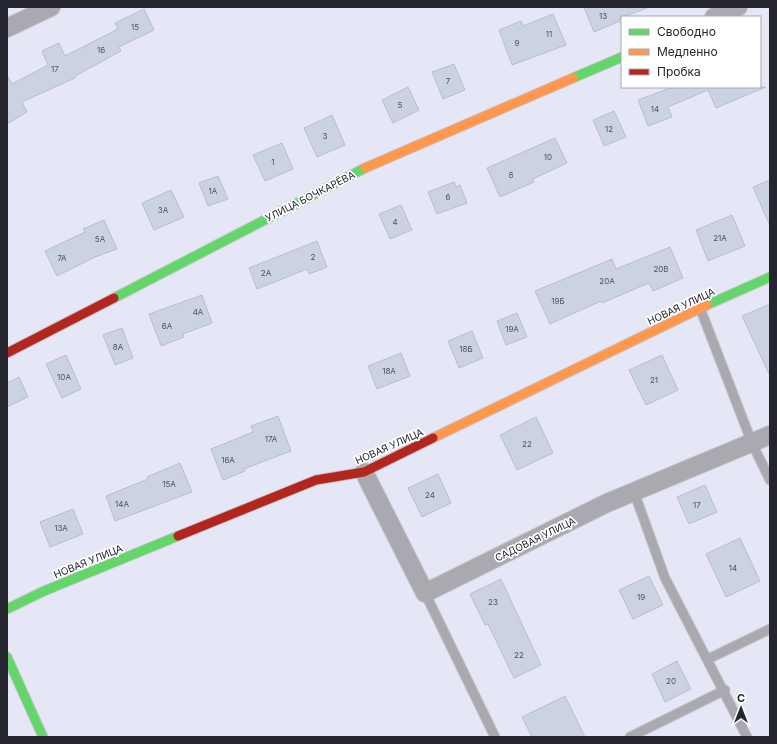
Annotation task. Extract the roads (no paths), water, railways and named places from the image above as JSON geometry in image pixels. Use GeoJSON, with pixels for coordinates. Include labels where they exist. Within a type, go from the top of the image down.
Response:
{"type":"FeatureCollection","features":[{"type":"Feature","properties":{"kind":"street"},"geometry":{"type":"LineString","coordinates":[[7,28],[51,7]]}},
{"type":"Feature","properties":{"kind":"street"},"geometry":{"type":"LineString","coordinates":[[716,16],[738,7]]}},
{"type":"Feature","properties":{"kind":"street","name":"УЛИЦА БОЧКАРЁВА"},"geometry":{"type":"LineString","coordinates":[[7,353],[363,169],[621,57]]}},
{"type":"Feature","properties":{"kind":"street","name":"НОВАЯ УЛИЦА"},"geometry":{"type":"LineString","coordinates":[[7,608],[52,588],[316,480],[364,472],[700,308],[770,277]]}},
{"type":"Feature","properties":{"kind":"street","name":"САДОВАЯ УЛИЦА"},"geometry":{"type":"LineString","coordinates":[[425,593],[607,503],[770,435]]}},
{"type":"Feature","properties":{"kind":"street"},"geometry":{"type":"LineString","coordinates":[[364,472],[425,593]]}},
{"type":"Feature","properties":{"kind":"street"},"geometry":{"type":"LineString","coordinates":[[7,657],[43,737]]}},
{"type":"Feature","properties":{"kind":"lane"},"geometry":{"type":"LineString","coordinates":[[700,308],[752,443],[770,480]]}},
{"type":"Feature","properties":{"kind":"lane"},"geometry":{"type":"LineString","coordinates":[[634,492],[665,578],[725,690],[747,737]]}},
{"type":"Feature","properties":{"kind":"lane"},"geometry":{"type":"LineString","coordinates":[[425,593],[494,737]]}},
{"type":"Feature","properties":{"kind":"lane"},"geometry":{"type":"LineString","coordinates":[[708,659],[770,630]]}},
{"type":"Feature","properties":{"kind":"lane"},"geometry":{"type":"LineString","coordinates":[[630,737],[725,690]]}}]}
